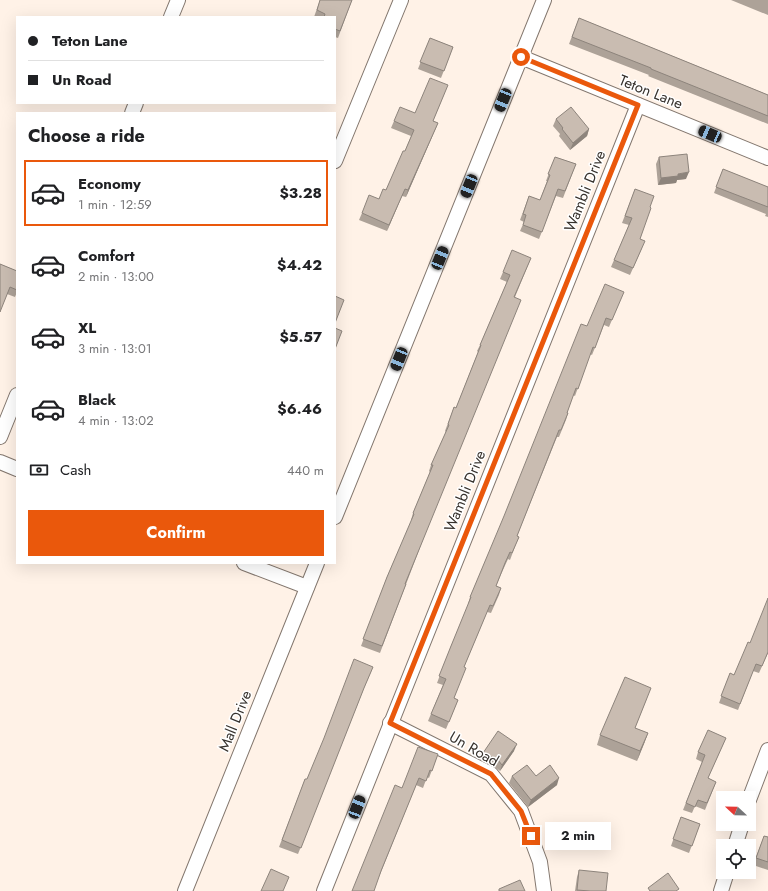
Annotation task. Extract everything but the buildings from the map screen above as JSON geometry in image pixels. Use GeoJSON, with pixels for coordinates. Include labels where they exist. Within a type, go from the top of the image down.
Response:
{"type":"FeatureCollection","features":[{"type":"Feature","properties":{"kind":"street"},"geometry":{"type":"LineString","coordinates":[[171,16],[178,0]]}},
{"type":"Feature","properties":{"kind":"street"},"geometry":{"type":"LineString","coordinates":[[336,160],[402,0]]}},
{"type":"Feature","properties":{"kind":"street"},"geometry":{"type":"LineString","coordinates":[[336,516],[544,0]]}},
{"type":"Feature","properties":{"kind":"street","name":"Teton Lane"},"geometry":{"type":"LineString","coordinates":[[521,57],[768,158]]}},
{"type":"Feature","properties":{"kind":"street","name":"Wambli Drive"},"geometry":{"type":"LineString","coordinates":[[324,891],[638,105]]}},
{"type":"Feature","properties":{"kind":"street"},"geometry":{"type":"LineString","coordinates":[[0,437],[16,397]]}},
{"type":"Feature","properties":{"kind":"street"},"geometry":{"type":"LineString","coordinates":[[0,462],[16,470]]}},
{"type":"Feature","properties":{"kind":"street"},"geometry":{"type":"LineString","coordinates":[[247,564],[307,587]]}},
{"type":"Feature","properties":{"kind":"street","name":"Mall Drive"},"geometry":{"type":"LineString","coordinates":[[185,891],[317,564]]}},
{"type":"Feature","properties":{"kind":"street","name":"Un Road"},"geometry":{"type":"LineString","coordinates":[[390,723],[491,774],[521,811],[540,862],[544,891]]}},
{"type":"Feature","properties":{"kind":"street"},"geometry":{"type":"LineString","coordinates":[[752,791],[768,750]]}},
{"type":"Feature","properties":{"kind":"street"},"geometry":{"type":"LineString","coordinates":[[721,891],[725,879]]}},
{"type":"Feature","properties":{"kind":"route"},"geometry":{"type":"LineString","coordinates":[[521,57],[638,105],[390,723],[491,774],[521,811],[531,836]]}}]}
